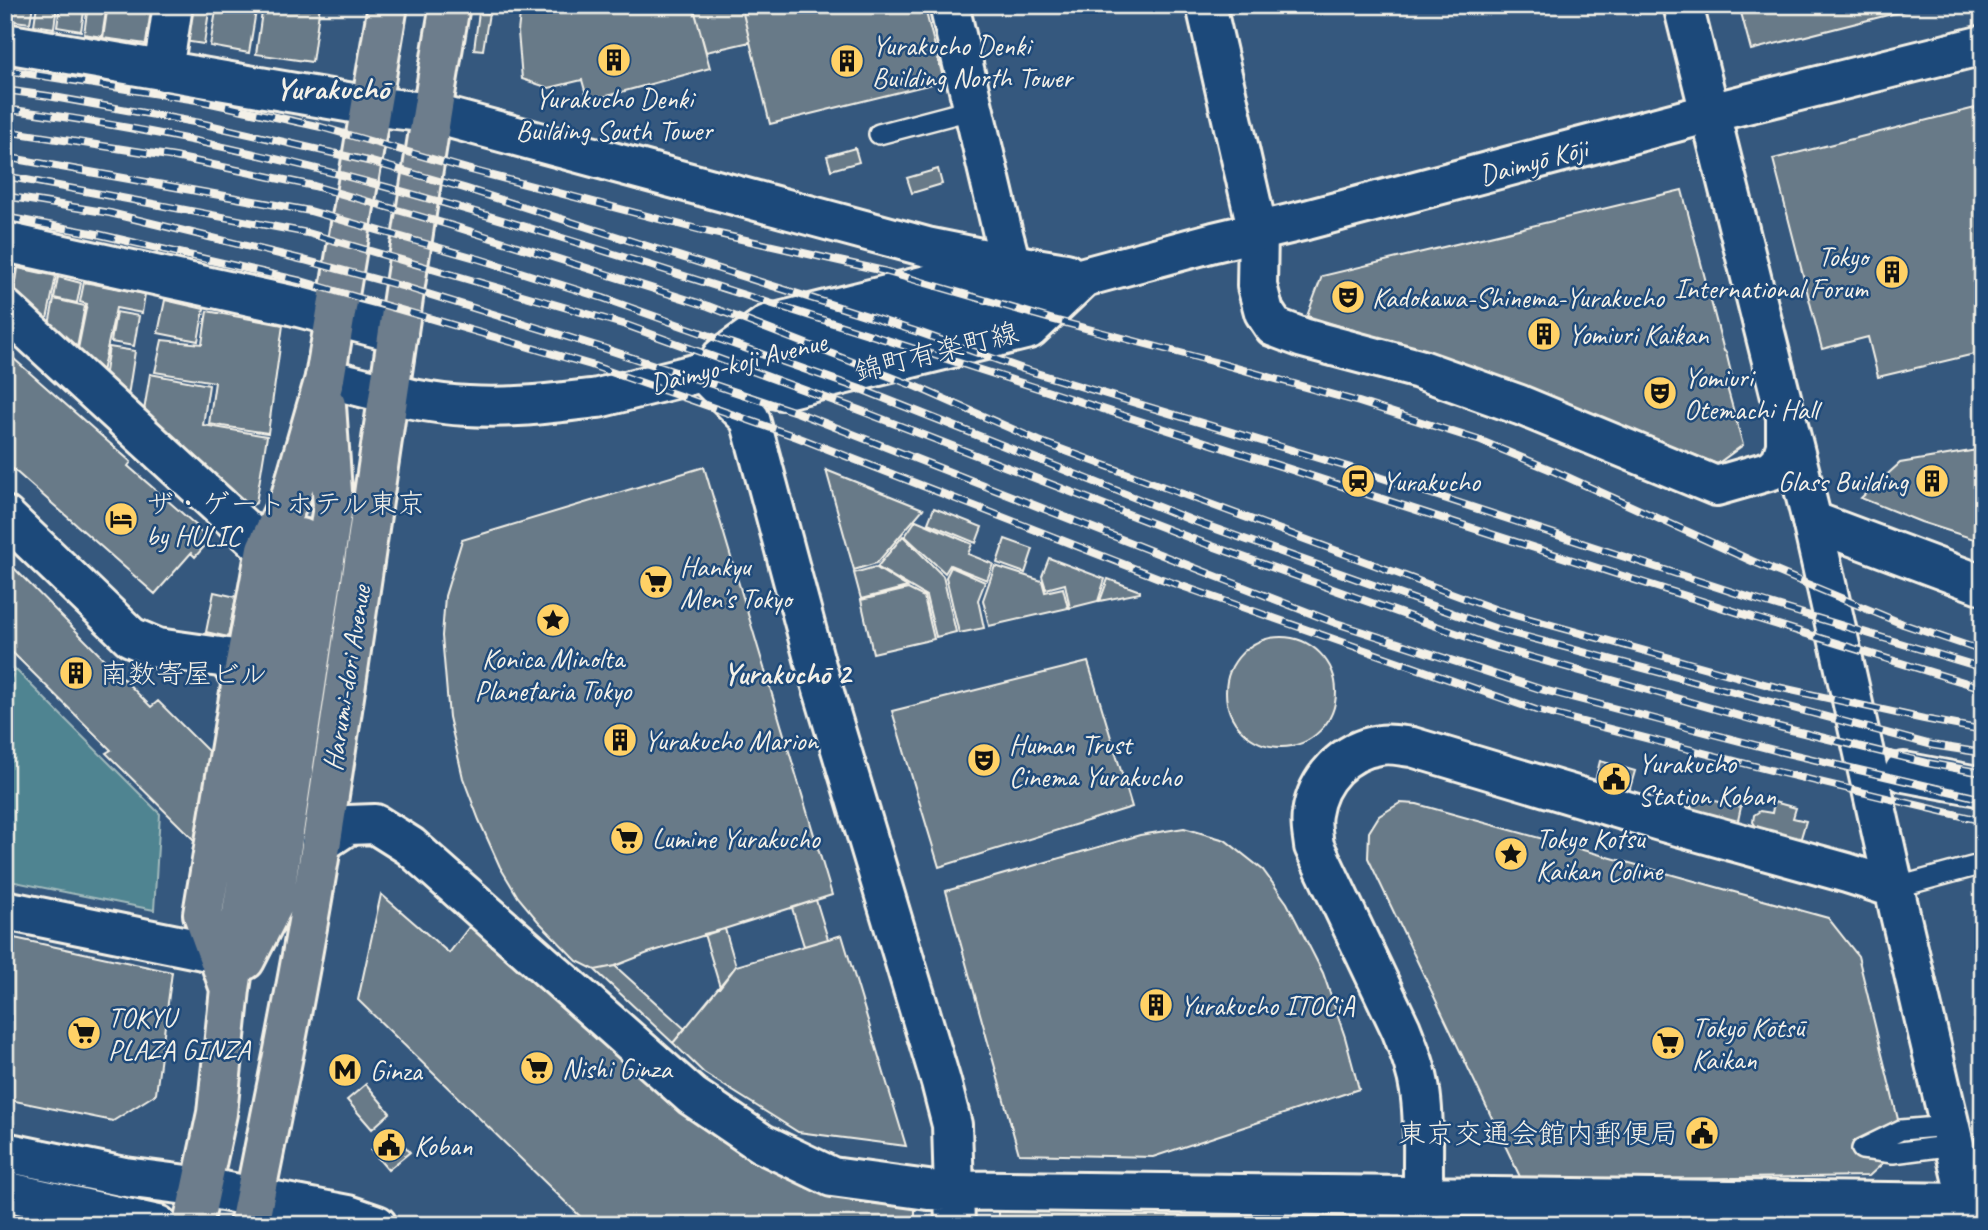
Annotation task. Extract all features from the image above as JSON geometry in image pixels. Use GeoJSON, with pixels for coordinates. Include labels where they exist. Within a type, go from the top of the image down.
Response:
{"type":"FeatureCollection","features":[{"type":"Feature","properties":{"kind":"main road"},"geometry":{"type":"LineString","coordinates":[[193,1225],[216,1113],[291,496],[325,378],[388,5]]}},
{"type":"Feature","properties":{"kind":"main road","name":"Harumi-dori Avenue"},"geometry":{"type":"LineString","coordinates":[[252,1211],[321,843],[397,333],[450,5]]}},
{"type":"Feature","properties":{"kind":"main road"},"geometry":{"type":"LineString","coordinates":[[230,989],[273,905],[333,506],[325,378]]}},
{"type":"Feature","properties":{"kind":"main road"},"geometry":{"type":"LineString","coordinates":[[230,989],[203,914],[242,680],[284,544]]}},
{"type":"Feature","properties":{"kind":"street"},"geometry":{"type":"LineString","coordinates":[[163,71],[173,5]]}},
{"type":"Feature","properties":{"kind":"street"},"geometry":{"type":"LineString","coordinates":[[949,5],[1014,278]]}},
{"type":"Feature","properties":{"kind":"street"},"geometry":{"type":"LineString","coordinates":[[1206,5],[1258,232],[1257,286],[1265,312],[1274,327],[1303,338],[1419,369],[1520,405],[1716,485],[1772,470],[1781,461],[1786,446],[1786,417]]}},
{"type":"Feature","properties":{"kind":"street"},"geometry":{"type":"LineString","coordinates":[[321,843],[348,825],[375,824],[410,846],[692,1096],[761,1143],[832,1177],[928,1190],[955,1207],[1424,1200],[1732,1201],[1975,1210],[1952,1136],[1812,521],[1683,5]]}},
{"type":"Feature","properties":{"kind":"street"},"geometry":{"type":"LineString","coordinates":[[5,43],[370,106],[431,113],[927,247],[1014,278]]}},
{"type":"Feature","properties":{"kind":"street","name":"Daimyō Kōji"},"geometry":{"type":"LineString","coordinates":[[1084,276],[1983,45]]}},
{"type":"Feature","properties":{"kind":"street"},"geometry":{"type":"LineString","coordinates":[[5,242],[336,316],[397,333]]}},
{"type":"Feature","properties":{"kind":"street","name":"Daimyo-koji Avenue"},"geometry":{"type":"LineString","coordinates":[[388,393],[469,407],[528,406],[598,398],[702,371],[1014,278],[1084,276]]}},
{"type":"Feature","properties":{"kind":"street","name":"錦町有楽町線"},"geometry":{"type":"LineString","coordinates":[[702,371],[781,390],[1029,329],[1084,276]]}},
{"type":"Feature","properties":{"kind":"street"},"geometry":{"type":"LineString","coordinates":[[5,309],[284,544]]}},
{"type":"Feature","properties":{"kind":"street"},"geometry":{"type":"LineString","coordinates":[[702,371],[750,419],[816,666],[941,1082],[951,1125],[955,1207]]}},
{"type":"Feature","properties":{"kind":"street"},"geometry":{"type":"LineString","coordinates":[[325,378],[388,393]]}},
{"type":"Feature","properties":{"kind":"street"},"geometry":{"type":"LineString","coordinates":[[5,516],[131,637],[157,648],[227,658],[242,680]]}},
{"type":"Feature","properties":{"kind":"street"},"geometry":{"type":"LineString","coordinates":[[1812,521],[1983,585]]}},
{"type":"Feature","properties":{"kind":"street"},"geometry":{"type":"LineString","coordinates":[[1424,1200],[1422,1112],[1414,1060],[1314,846],[1311,817],[1317,792],[1332,770],[1350,755],[1382,744],[1412,747],[1894,888]]}},
{"type":"Feature","properties":{"kind":"street"},"geometry":{"type":"LineString","coordinates":[[1903,772],[1983,787]]}},
{"type":"Feature","properties":{"kind":"street"},"geometry":{"type":"LineString","coordinates":[[5,910],[217,953]]}},
{"type":"Feature","properties":{"kind":"street"},"geometry":{"type":"LineString","coordinates":[[5,1152],[125,1177],[202,1187],[252,1211],[348,1215],[377,1225]]}},
{"type":"Feature","properties":{"kind":"street"},"geometry":{"type":"LineString","coordinates":[[5,1191],[158,1225]]}},
{"type":"Feature","properties":{"kind":"lane"},"geometry":{"type":"LineString","coordinates":[[879,134],[974,111]]}},
{"type":"Feature","properties":{"kind":"lane"},"geometry":{"type":"LineString","coordinates":[[1894,888],[1983,864]]}},
{"type":"Feature","properties":{"kind":"green space"},"geometry":{"type":"Polygon","coordinates":[[[15,669],[160,814],[154,910],[5,880],[5,694],[15,669]]]}},
{"type":"Feature","properties":{"kind":"building"},"geometry":{"type":"Polygon","coordinates":[[[8,5],[33,5],[30,23],[6,20],[8,5]]]}},
{"type":"Feature","properties":{"kind":"building"},"geometry":{"type":"Polygon","coordinates":[[[37,5],[57,5],[54,28],[34,25],[37,5]]]}},
{"type":"Feature","properties":{"kind":"building"},"geometry":{"type":"Polygon","coordinates":[[[60,5],[85,5],[81,31],[57,27],[60,5]]]}},
{"type":"Feature","properties":{"kind":"building"},"geometry":{"type":"Polygon","coordinates":[[[88,5],[107,5],[102,37],[84,34],[88,5]]]}},
{"type":"Feature","properties":{"kind":"building"},"geometry":{"type":"Polygon","coordinates":[[[108,5],[158,5],[153,45],[103,38],[108,5]]]}},
{"type":"Feature","properties":{"kind":"building"},"geometry":{"type":"Polygon","coordinates":[[[182,5],[210,5],[204,44],[177,40],[182,5]]]}},
{"type":"Feature","properties":{"kind":"building"},"geometry":{"type":"Polygon","coordinates":[[[217,5],[257,5],[249,53],[210,46],[217,5]]]}},
{"type":"Feature","properties":{"kind":"building"},"geometry":{"type":"Polygon","coordinates":[[[263,5],[320,5],[312,62],[256,54],[263,5]]]}},
{"type":"Feature","properties":{"kind":"building","name":"Yurakucho Denki Building South Tower"},"geometry":{"type":"Polygon","coordinates":[[[521,5],[693,5],[710,68],[588,101],[582,80],[549,88],[522,79],[518,32],[521,5]]]}},
{"type":"Feature","properties":{"kind":"building"},"geometry":{"type":"Polygon","coordinates":[[[693,5],[741,5],[750,42],[706,52],[693,5]]]}},
{"type":"Feature","properties":{"kind":"building","name":"Yurakucho Denki Building North Tower"},"geometry":{"type":"Polygon","coordinates":[[[741,5],[924,5],[944,81],[770,124],[741,5]]]}},
{"type":"Feature","properties":{"kind":"building"},"geometry":{"type":"Polygon","coordinates":[[[1739,5],[1927,5],[1751,50],[1739,5]]]}},
{"type":"Feature","properties":{"kind":"building"},"geometry":{"type":"Polygon","coordinates":[[[479,12],[489,13],[483,50],[474,49],[479,12]]]}},
{"type":"Feature","properties":{"kind":"building","name":"Tokyo International Forum"},"geometry":{"type":"Polygon","coordinates":[[[1983,106],[1983,352],[1878,377],[1868,337],[1822,349],[1773,159],[1983,106]]]}},
{"type":"Feature","properties":{"kind":"building"},"geometry":{"type":"Polygon","coordinates":[[[855,148],[859,162],[831,170],[827,156],[855,148]]]}},
{"type":"Feature","properties":{"kind":"building"},"geometry":{"type":"Polygon","coordinates":[[[938,169],[942,184],[912,193],[907,178],[938,169]]]}},
{"type":"Feature","properties":{"kind":"building","name":"Yomiuri Kaikan"},"geometry":{"type":"Polygon","coordinates":[[[1682,190],[1734,385],[1727,387],[1743,445],[1717,464],[1436,355],[1307,316],[1322,276],[1682,190]]]}},
{"type":"Feature","properties":{"kind":"building"},"geometry":{"type":"Polygon","coordinates":[[[5,268],[17,269],[12,302],[5,297],[5,268]]]}},
{"type":"Feature","properties":{"kind":"building"},"geometry":{"type":"Polygon","coordinates":[[[18,268],[56,276],[45,329],[13,303],[18,268]]]}},
{"type":"Feature","properties":{"kind":"building"},"geometry":{"type":"Polygon","coordinates":[[[58,277],[81,283],[77,303],[54,298],[58,277]]]}},
{"type":"Feature","properties":{"kind":"building"},"geometry":{"type":"Polygon","coordinates":[[[84,282],[145,294],[142,313],[116,308],[100,381],[76,359],[87,304],[80,302],[84,282]]]}},
{"type":"Feature","properties":{"kind":"building"},"geometry":{"type":"Polygon","coordinates":[[[54,299],[85,306],[76,353],[48,330],[54,299]]]}},
{"type":"Feature","properties":{"kind":"building"},"geometry":{"type":"Polygon","coordinates":[[[165,300],[204,309],[198,341],[158,333],[165,300]]]}},
{"type":"Feature","properties":{"kind":"building"},"geometry":{"type":"Polygon","coordinates":[[[207,311],[283,325],[268,433],[209,424],[215,382],[155,372],[162,340],[202,344],[207,311]]]}},
{"type":"Feature","properties":{"kind":"building"},"geometry":{"type":"Polygon","coordinates":[[[116,312],[139,316],[134,346],[111,342],[116,312]]]}},
{"type":"Feature","properties":{"kind":"building"},"geometry":{"type":"Polygon","coordinates":[[[109,347],[135,351],[128,396],[119,398],[103,384],[109,347]]]}},
{"type":"Feature","properties":{"kind":"building"},"geometry":{"type":"Polygon","coordinates":[[[5,351],[131,462],[128,466],[210,540],[195,557],[191,553],[155,594],[5,462],[5,351]]]}},
{"type":"Feature","properties":{"kind":"building"},"geometry":{"type":"Polygon","coordinates":[[[150,374],[209,385],[203,425],[267,436],[256,503],[245,509],[143,417],[150,374]]]}},
{"type":"Feature","properties":{"kind":"building","name":"Glass Building"},"geometry":{"type":"Polygon","coordinates":[[[1983,449],[1983,542],[1921,522],[1861,498],[1900,463],[1983,449]]]}},
{"type":"Feature","properties":{"kind":"building","name":"Yurakucho Marion"},"geometry":{"type":"Polygon","coordinates":[[[704,467],[832,895],[615,966],[595,970],[577,961],[518,897],[500,867],[479,820],[463,778],[449,717],[442,636],[445,596],[462,540],[704,467]]]}},
{"type":"Feature","properties":{"kind":"building"},"geometry":{"type":"Polygon","coordinates":[[[826,470],[923,509],[877,563],[854,570],[826,470]]]}},
{"type":"Feature","properties":{"kind":"building"},"geometry":{"type":"Polygon","coordinates":[[[934,508],[982,527],[976,543],[928,523],[934,508]]]}},
{"type":"Feature","properties":{"kind":"building"},"geometry":{"type":"Polygon","coordinates":[[[916,520],[972,544],[968,554],[993,564],[987,580],[950,565],[945,573],[905,536],[916,520]]]}},
{"type":"Feature","properties":{"kind":"building"},"geometry":{"type":"Polygon","coordinates":[[[903,536],[943,576],[956,632],[936,637],[926,596],[877,567],[903,536]]]}},
{"type":"Feature","properties":{"kind":"building"},"geometry":{"type":"Polygon","coordinates":[[[1005,539],[1033,549],[1025,573],[997,563],[1005,539]]]}},
{"type":"Feature","properties":{"kind":"building"},"geometry":{"type":"Polygon","coordinates":[[[1049,558],[1105,579],[1098,601],[1070,608],[1065,584],[1046,589],[1042,576],[1049,558]]]}},
{"type":"Feature","properties":{"kind":"building","name":"南数寄屋ビル"},"geometry":{"type":"Polygon","coordinates":[[[5,559],[151,707],[158,701],[212,755],[196,842],[106,753],[111,750],[5,645],[5,559]]]}},
{"type":"Feature","properties":{"kind":"building"},"geometry":{"type":"Polygon","coordinates":[[[995,566],[1042,581],[1045,592],[1063,588],[1068,608],[989,626],[983,600],[995,566]]]}},
{"type":"Feature","properties":{"kind":"building"},"geometry":{"type":"Polygon","coordinates":[[[875,567],[907,587],[861,599],[854,573],[875,567]]]}},
{"type":"Feature","properties":{"kind":"building"},"geometry":{"type":"Polygon","coordinates":[[[951,567],[985,582],[978,600],[984,628],[959,633],[946,577],[951,567]]]}},
{"type":"Feature","properties":{"kind":"building"},"geometry":{"type":"Polygon","coordinates":[[[1108,579],[1140,591],[1140,593],[1100,601],[1108,579]]]}},
{"type":"Feature","properties":{"kind":"building"},"geometry":{"type":"Polygon","coordinates":[[[908,589],[924,597],[934,639],[873,653],[861,600],[908,589]]]}},
{"type":"Feature","properties":{"kind":"building"},"geometry":{"type":"Polygon","coordinates":[[[214,592],[236,597],[228,637],[206,632],[214,592]]]}},
{"type":"Feature","properties":{"kind":"building"},"geometry":{"type":"Polygon","coordinates":[[[1281,637],[1302,641],[1320,653],[1332,671],[1336,692],[1332,713],[1320,731],[1302,743],[1281,747],[1260,743],[1242,731],[1230,713],[1226,692],[1230,671],[1242,653],[1260,641],[1281,637]]]}},
{"type":"Feature","properties":{"kind":"building"},"geometry":{"type":"Polygon","coordinates":[[[1088,662],[1132,807],[939,867],[892,711],[1088,662]]]}},
{"type":"Feature","properties":{"kind":"building","name":"Yurakucho Station Koban"},"geometry":{"type":"Polygon","coordinates":[[[1600,761],[1635,771],[1628,795],[1594,785],[1600,761]]]}},
{"type":"Feature","properties":{"kind":"building"},"geometry":{"type":"Polygon","coordinates":[[[1698,797],[1741,807],[1737,825],[1691,813],[1691,805],[1698,797]]]}},
{"type":"Feature","properties":{"kind":"building"},"geometry":{"type":"Polygon","coordinates":[[[1774,802],[1796,808],[1793,818],[1806,821],[1800,841],[1758,830],[1753,822],[1754,815],[1760,811],[1772,813],[1774,802]]]}},
{"type":"Feature","properties":{"kind":"building","name":"Tōkyō Kōtsū Kaikan"},"geometry":{"type":"Polygon","coordinates":[[[1400,803],[1417,804],[1828,918],[1858,956],[1904,1144],[1869,1176],[1522,1181],[1368,858],[1369,832],[1379,816],[1400,803]]]}},
{"type":"Feature","properties":{"kind":"building","name":"Yurakucho ITOCiA"},"geometry":{"type":"Polygon","coordinates":[[[1184,828],[1225,840],[1263,870],[1287,903],[1323,973],[1359,1089],[1153,1157],[1019,1154],[946,891],[1140,835],[1184,828]]]}},
{"type":"Feature","properties":{"kind":"building","name":"Nishi Ginza"},"geometry":{"type":"Polygon","coordinates":[[[381,894],[449,953],[476,918],[725,1136],[915,1204],[915,1225],[589,1225],[358,1000],[381,894]]]}},
{"type":"Feature","properties":{"kind":"building"},"geometry":{"type":"Polygon","coordinates":[[[816,900],[828,939],[804,946],[792,908],[816,900]]]}},
{"type":"Feature","properties":{"kind":"building"},"geometry":{"type":"Polygon","coordinates":[[[725,929],[736,966],[720,987],[704,934],[725,929]]]}},
{"type":"Feature","properties":{"kind":"building"},"geometry":{"type":"Polygon","coordinates":[[[842,935],[906,1146],[798,1132],[704,1073],[673,1043],[736,966],[842,935]]]}},
{"type":"Feature","properties":{"kind":"building","name":"TOKYU PLAZA GINZA"},"geometry":{"type":"Polygon","coordinates":[[[5,936],[172,972],[156,1094],[113,1121],[5,1099],[5,936]]]}},
{"type":"Feature","properties":{"kind":"building"},"geometry":{"type":"Polygon","coordinates":[[[615,966],[685,1029],[673,1043],[595,970],[615,966]]]}},
{"type":"Feature","properties":{"kind":"building"},"geometry":{"type":"Polygon","coordinates":[[[366,1084],[390,1113],[372,1129],[347,1100],[366,1084]]]}},
{"type":"Feature","properties":{"kind":"building"},"geometry":{"type":"Polygon","coordinates":[[[392,1131],[410,1152],[388,1170],[371,1150],[392,1131]]]}},
{"type":"Feature","properties":{"kind":"building"},"geometry":{"type":"Polygon","coordinates":[[[1474,1206],[1922,1211],[1926,1225],[1474,1225],[1474,1206]]]}},
{"type":"Feature","properties":{"kind":"building"},"geometry":{"type":"Polygon","coordinates":[[[999,1209],[1367,1209],[1367,1225],[999,1225],[999,1209]]]}},
{"type":"Feature","properties":{"kind":"tunnel"},"geometry":{"type":"LineString","coordinates":[[301,538],[318,455]]}},
{"type":"Feature","properties":{"kind":"railway"},"geometry":{"type":"LineString","coordinates":[[5,70],[197,100],[321,127],[467,169],[701,230],[884,271],[1359,402],[1481,441],[1554,471],[1752,561],[1903,624],[1983,651]]}},
{"type":"Feature","properties":{"kind":"railway"},"geometry":{"type":"LineString","coordinates":[[5,90],[200,123],[372,162],[464,188],[921,333],[1023,369],[1361,471],[1757,600],[1983,668]]}},
{"type":"Feature","properties":{"kind":"railway"},"geometry":{"type":"LineString","coordinates":[[5,109],[109,124],[212,144],[314,168],[517,224],[1691,598],[1983,688]]}},
{"type":"Feature","properties":{"kind":"railway"},"geometry":{"type":"LineString","coordinates":[[5,131],[175,157],[314,186],[453,226],[708,306],[917,387],[1039,441],[1497,610],[1768,685],[1983,730]]}},
{"type":"Feature","properties":{"kind":"railway"},"geometry":{"type":"LineString","coordinates":[[5,157],[310,211],[479,259],[603,298],[863,390],[1191,520],[1497,629],[1932,745],[1983,753]]}},
{"type":"Feature","properties":{"kind":"railway"},"geometry":{"type":"LineString","coordinates":[[5,176],[308,233],[626,325],[859,410],[1190,538],[1492,646],[1775,726],[1927,763],[1983,773]]}},
{"type":"Feature","properties":{"kind":"railway"},"geometry":{"type":"LineString","coordinates":[[5,196],[110,213],[405,287],[600,347],[799,413],[1333,622],[1540,689],[1778,751],[1983,799]]}},
{"type":"Feature","properties":{"kind":"railway"},"geometry":{"type":"LineString","coordinates":[[5,217],[97,234],[301,281],[591,365],[797,437],[1159,578],[1536,710],[1983,821]]}},
{"type":"Feature","properties":{"kind":"place","name":"Yurakucho Denki Building South Tower"},"geometry":{"type":"Point","coordinates":[614,60]}},
{"type":"Feature","properties":{"kind":"place","name":"Yurakucho Denki Building North Tower"},"geometry":{"type":"Point","coordinates":[847,61]}},
{"type":"Feature","properties":{"kind":"place","name":"Tokyo International Forum"},"geometry":{"type":"Point","coordinates":[1892,272]}},
{"type":"Feature","properties":{"kind":"place","name":"Kadokawa-Shinema-Yurakucho"},"geometry":{"type":"Point","coordinates":[1348,297]}},
{"type":"Feature","properties":{"kind":"place","name":"Yomiuri Kaikan"},"geometry":{"type":"Point","coordinates":[1544,334]}},
{"type":"Feature","properties":{"kind":"place","name":"Yomiuri Otemachi Hall"},"geometry":{"type":"Point","coordinates":[1660,393]}},
{"type":"Feature","properties":{"kind":"place","name":"Yurakucho"},"geometry":{"type":"Point","coordinates":[1358,481]}},
{"type":"Feature","properties":{"kind":"place","name":"Glass Building"},"geometry":{"type":"Point","coordinates":[1932,481]}},
{"type":"Feature","properties":{"kind":"place","name":"ザ・ゲートホテル東京 by HULIC"},"geometry":{"type":"Point","coordinates":[121,519]}},
{"type":"Feature","properties":{"kind":"place","name":"Hankyu Men's Tokyo"},"geometry":{"type":"Point","coordinates":[656,582]}},
{"type":"Feature","properties":{"kind":"place","name":"Konica Minolta Planetaria Tokyo"},"geometry":{"type":"Point","coordinates":[553,620]}},
{"type":"Feature","properties":{"kind":"place","name":"南数寄屋ビル"},"geometry":{"type":"Point","coordinates":[76,673]}},
{"type":"Feature","properties":{"kind":"place","name":"Yurakucho Marion"},"geometry":{"type":"Point","coordinates":[620,740]}},
{"type":"Feature","properties":{"kind":"place","name":"Human Trust Cinema Yurakucho"},"geometry":{"type":"Point","coordinates":[984,760]}},
{"type":"Feature","properties":{"kind":"place","name":"Yurakucho Station Koban"},"geometry":{"type":"Point","coordinates":[1614,779]}},
{"type":"Feature","properties":{"kind":"place","name":"Lumine Yurakucho"},"geometry":{"type":"Point","coordinates":[627,838]}},
{"type":"Feature","properties":{"kind":"place","name":"Tokyo Kotsu Kaikan Coline"},"geometry":{"type":"Point","coordinates":[1511,854]}},
{"type":"Feature","properties":{"kind":"place","name":"Yurakucho ITOCiA"},"geometry":{"type":"Point","coordinates":[1156,1005]}},
{"type":"Feature","properties":{"kind":"place","name":"TOKYU PLAZA GINZA"},"geometry":{"type":"Point","coordinates":[84,1033]}},
{"type":"Feature","properties":{"kind":"place","name":"Tōkyō Kōtsū Kaikan"},"geometry":{"type":"Point","coordinates":[1668,1043]}},
{"type":"Feature","properties":{"kind":"place","name":"Nishi Ginza"},"geometry":{"type":"Point","coordinates":[537,1068]}},
{"type":"Feature","properties":{"kind":"place","name":"Ginza"},"geometry":{"type":"Point","coordinates":[345,1070]}},
{"type":"Feature","properties":{"kind":"place","name":"東京交通会館内郵便局"},"geometry":{"type":"Point","coordinates":[1702,1133]}},
{"type":"Feature","properties":{"kind":"place","name":"Koban"},"geometry":{"type":"Point","coordinates":[389,1145]}},
{"type":"Feature","properties":{"kind":"district","name":"Yurakuchō"},"geometry":{"type":"Point","coordinates":[332,88]}},
{"type":"Feature","properties":{"kind":"district","name":"Yurakuchō 2"},"geometry":{"type":"Point","coordinates":[787,674]}}]}
